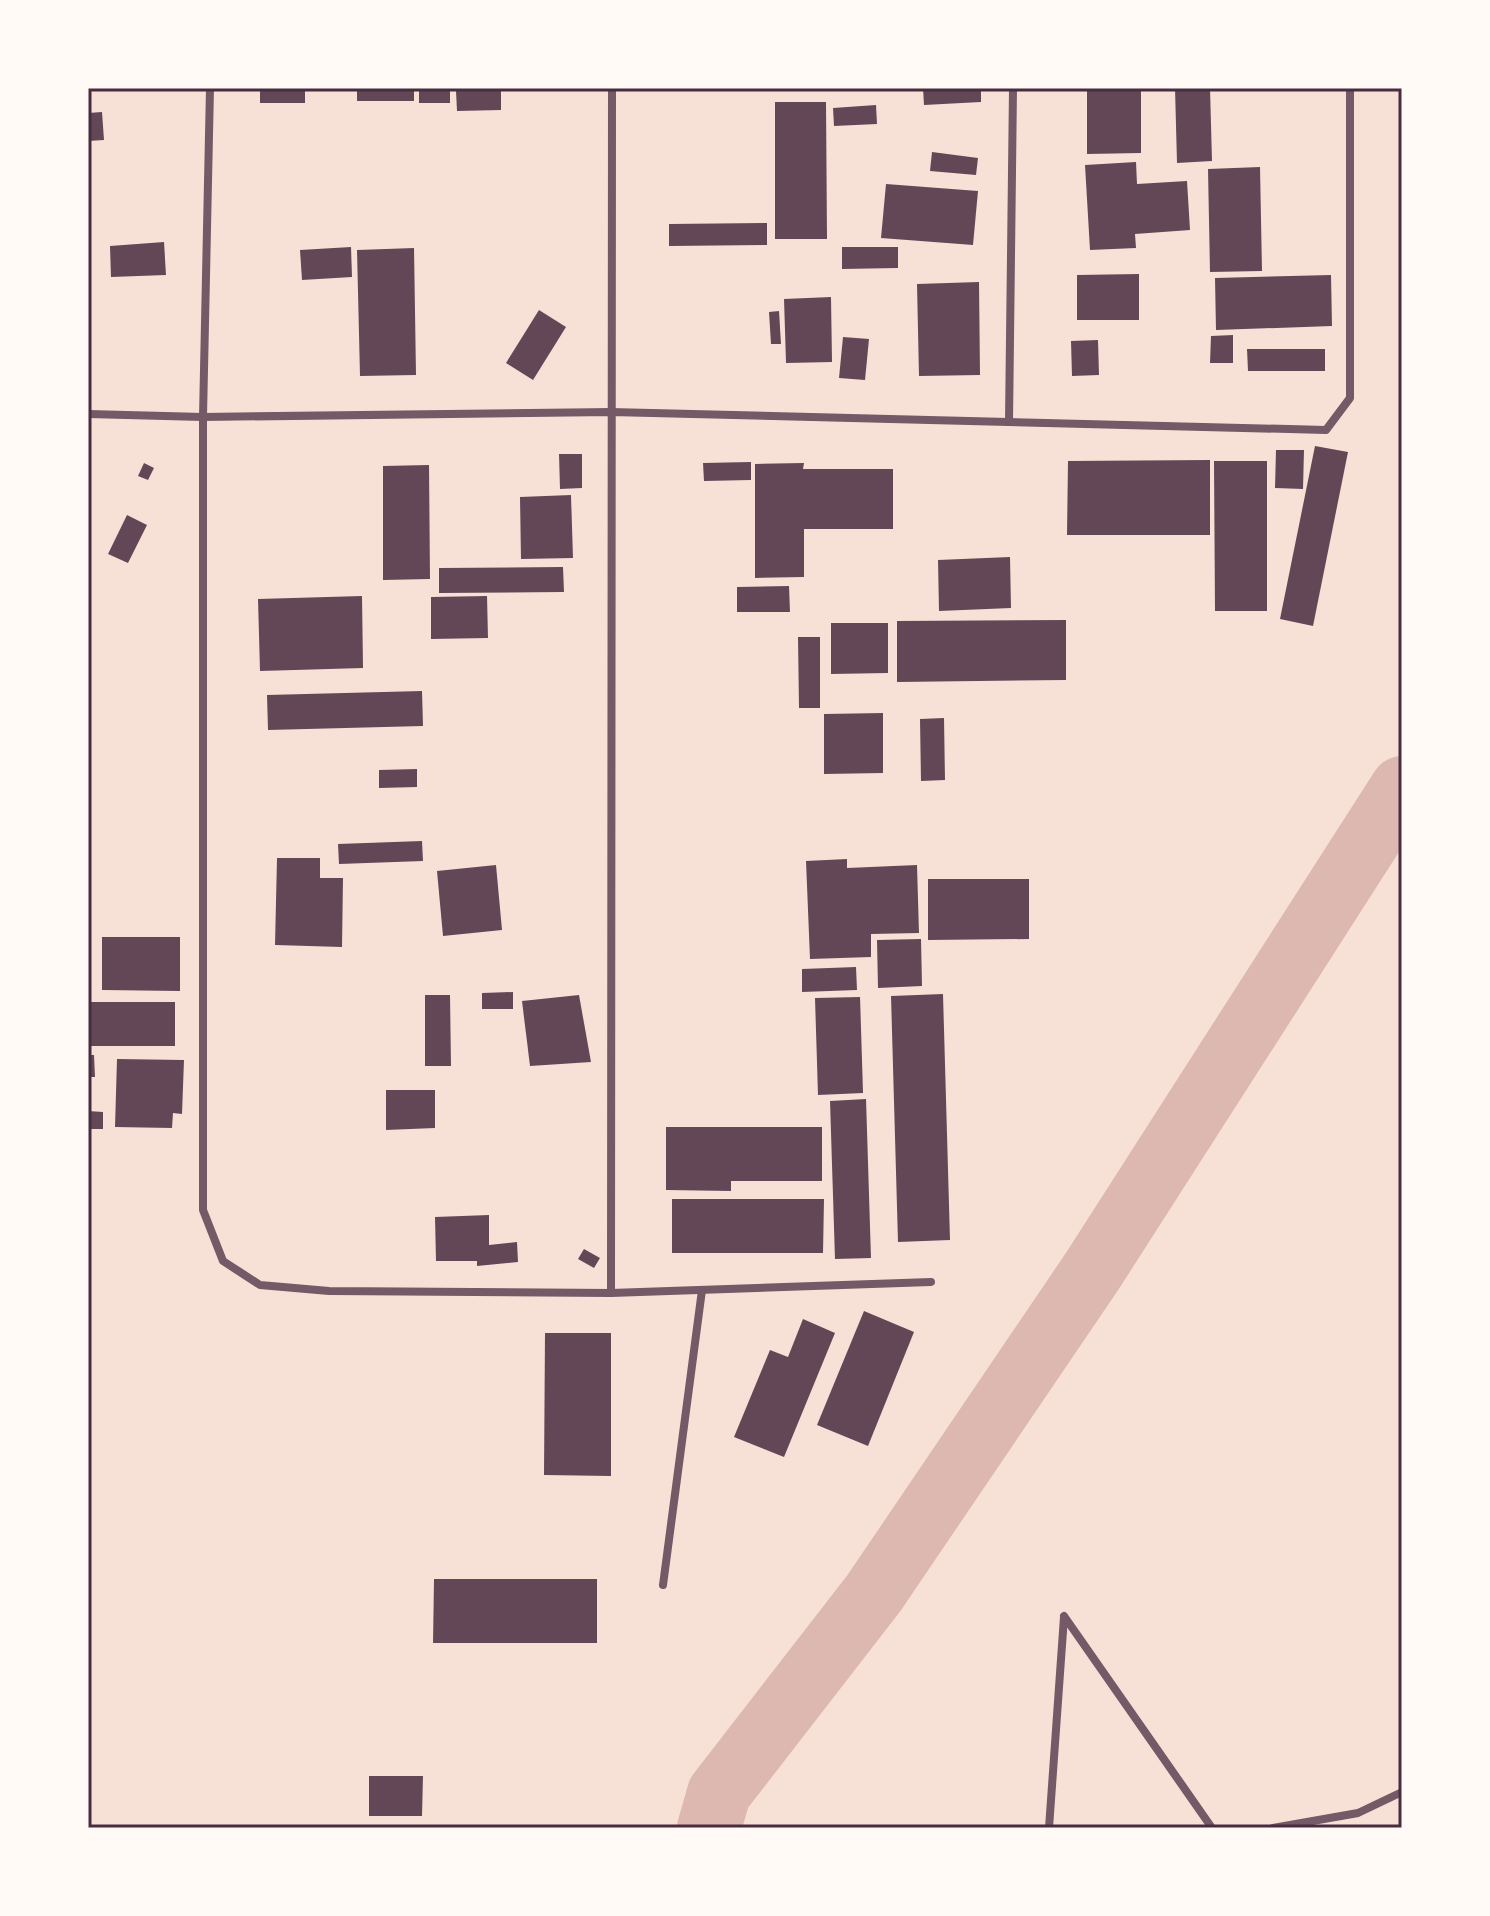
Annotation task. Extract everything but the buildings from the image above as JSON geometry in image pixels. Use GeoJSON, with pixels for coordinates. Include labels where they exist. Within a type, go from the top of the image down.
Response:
{"type":"FeatureCollection","features":[{"type":"Feature","properties":{"kind":"street"},"geometry":{"type":"LineString","coordinates":[[210,88],[203,417],[203,1210],[223,1261],[260,1285],[329,1291],[611,1293],[931,1282]]}},
{"type":"Feature","properties":{"kind":"street"},"geometry":{"type":"LineString","coordinates":[[611,1293],[612,88]]}},
{"type":"Feature","properties":{"kind":"street"},"geometry":{"type":"LineString","coordinates":[[1009,422],[1013,88]]}},
{"type":"Feature","properties":{"kind":"street"},"geometry":{"type":"LineString","coordinates":[[88,414],[203,417],[611,412],[1326,430],[1350,398],[1350,88]]}},
{"type":"Feature","properties":{"kind":"street"},"geometry":{"type":"LineString","coordinates":[[663,1585],[702,1290]]}},
{"type":"Feature","properties":{"kind":"street"},"geometry":{"type":"LineString","coordinates":[[1049,1828],[1064,1616],[1212,1828]]}},
{"type":"Feature","properties":{"kind":"street"},"geometry":{"type":"LineString","coordinates":[[1273,1828],[1358,1813],[1402,1792]]}},
{"type":"Feature","properties":{"kind":"waterway"},"geometry":{"type":"LineString","coordinates":[[709,1828],[719,1793],[874,1593],[1093,1270],[1402,788]]}}]}
